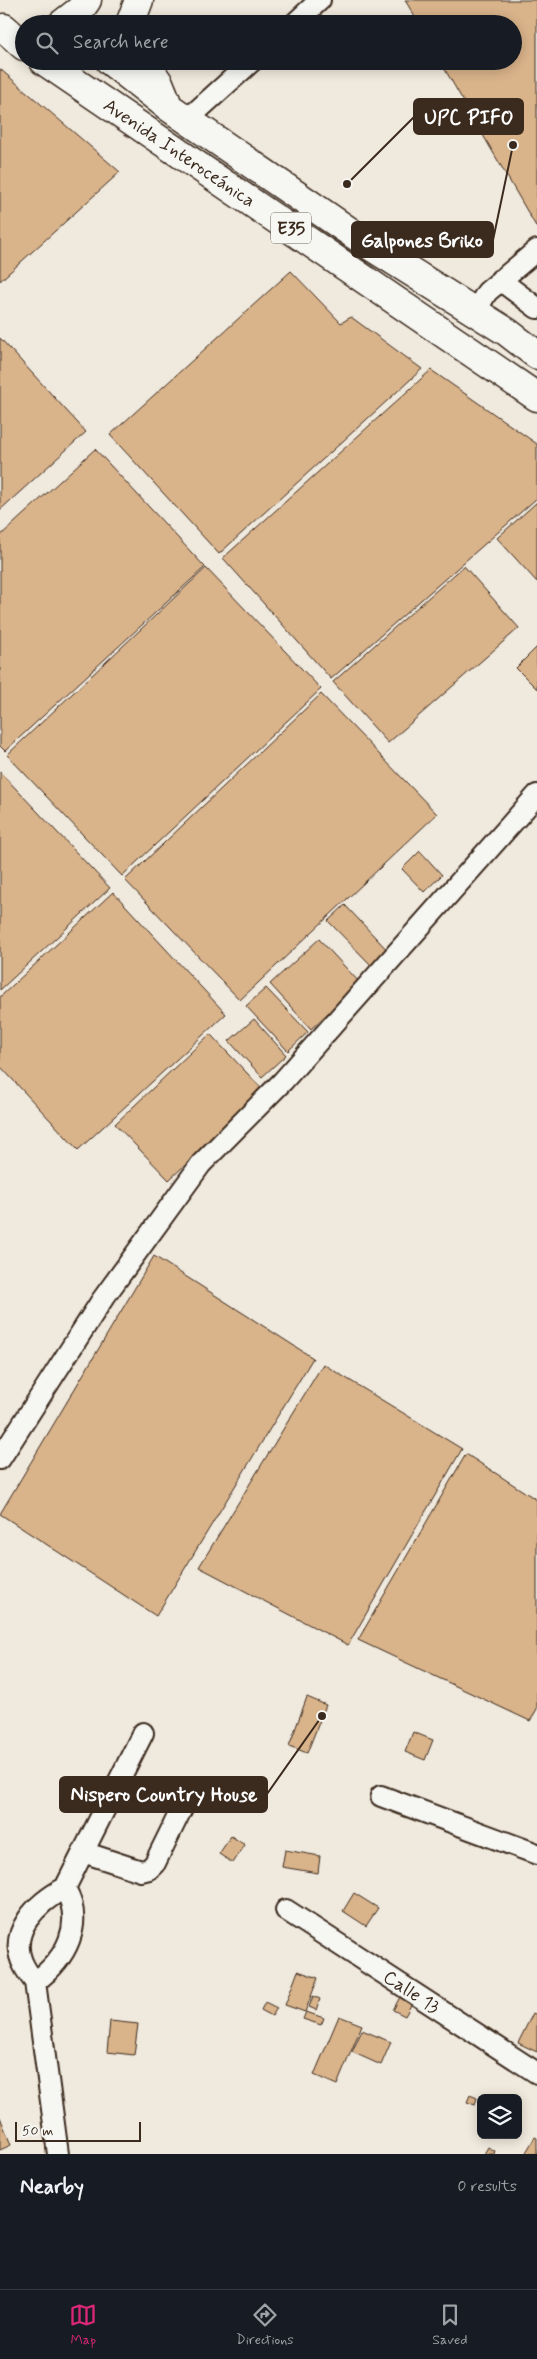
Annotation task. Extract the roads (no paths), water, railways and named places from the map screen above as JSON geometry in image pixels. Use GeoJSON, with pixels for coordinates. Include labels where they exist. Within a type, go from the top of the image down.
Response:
{"type":"FeatureCollection","features":[{"type":"Feature","properties":{"kind":"highway"},"geometry":{"type":"LineString","coordinates":[[133,15],[139,0]]}},
{"type":"Feature","properties":{"kind":"highway","name":"Avenida Interoceánica"},"geometry":{"type":"LineString","coordinates":[[57,70],[537,396]]}},
{"type":"Feature","properties":{"kind":"highway","name":"Avenida Interoceánica"},"geometry":{"type":"LineString","coordinates":[[122,70],[179,114],[375,249],[476,312],[537,355]]}},
{"type":"Feature","properties":{"kind":"highway"},"geometry":{"type":"LineString","coordinates":[[150,70],[179,114]]}},
{"type":"Feature","properties":{"kind":"street"},"geometry":{"type":"LineString","coordinates":[[304,15],[320,0]]}},
{"type":"Feature","properties":{"kind":"street"},"geometry":{"type":"LineString","coordinates":[[179,114],[240,70]]}},
{"type":"Feature","properties":{"kind":"street"},"geometry":{"type":"LineString","coordinates":[[476,312],[487,292],[537,250]]}},
{"type":"Feature","properties":{"kind":"street"},"geometry":{"type":"LineString","coordinates":[[500,280],[537,308]]}},
{"type":"Feature","properties":{"kind":"street"},"geometry":{"type":"LineString","coordinates":[[0,1459],[102,1300],[201,1164],[283,1081],[537,795]]}},
{"type":"Feature","properties":{"kind":"street"},"geometry":{"type":"LineString","coordinates":[[58,2154],[35,1982],[23,1965],[19,1950],[20,1935],[34,1908],[51,1895],[65,1888],[142,1733]]}},
{"type":"Feature","properties":{"kind":"street"},"geometry":{"type":"LineString","coordinates":[[381,1796],[537,1854]]}},
{"type":"Feature","properties":{"kind":"street"},"geometry":{"type":"LineString","coordinates":[[83,1852],[141,1871],[149,1869],[155,1863],[183,1806]]}},
{"type":"Feature","properties":{"kind":"street"},"geometry":{"type":"LineString","coordinates":[[35,1982],[60,1960],[73,1925],[74,1912],[65,1888]]}},
{"type":"Feature","properties":{"kind":"street","name":"Calle 13"},"geometry":{"type":"LineString","coordinates":[[286,1910],[537,2073]]}},
{"type":"Feature","properties":{"kind":"place","name":"Galpones Briko"},"geometry":{"type":"Point","coordinates":[513,145]}},
{"type":"Feature","properties":{"kind":"place","name":"UPC PIFO"},"geometry":{"type":"Point","coordinates":[347,184]}},
{"type":"Feature","properties":{"kind":"place","name":"Nispero Country House"},"geometry":{"type":"Point","coordinates":[322,1716]}}]}
